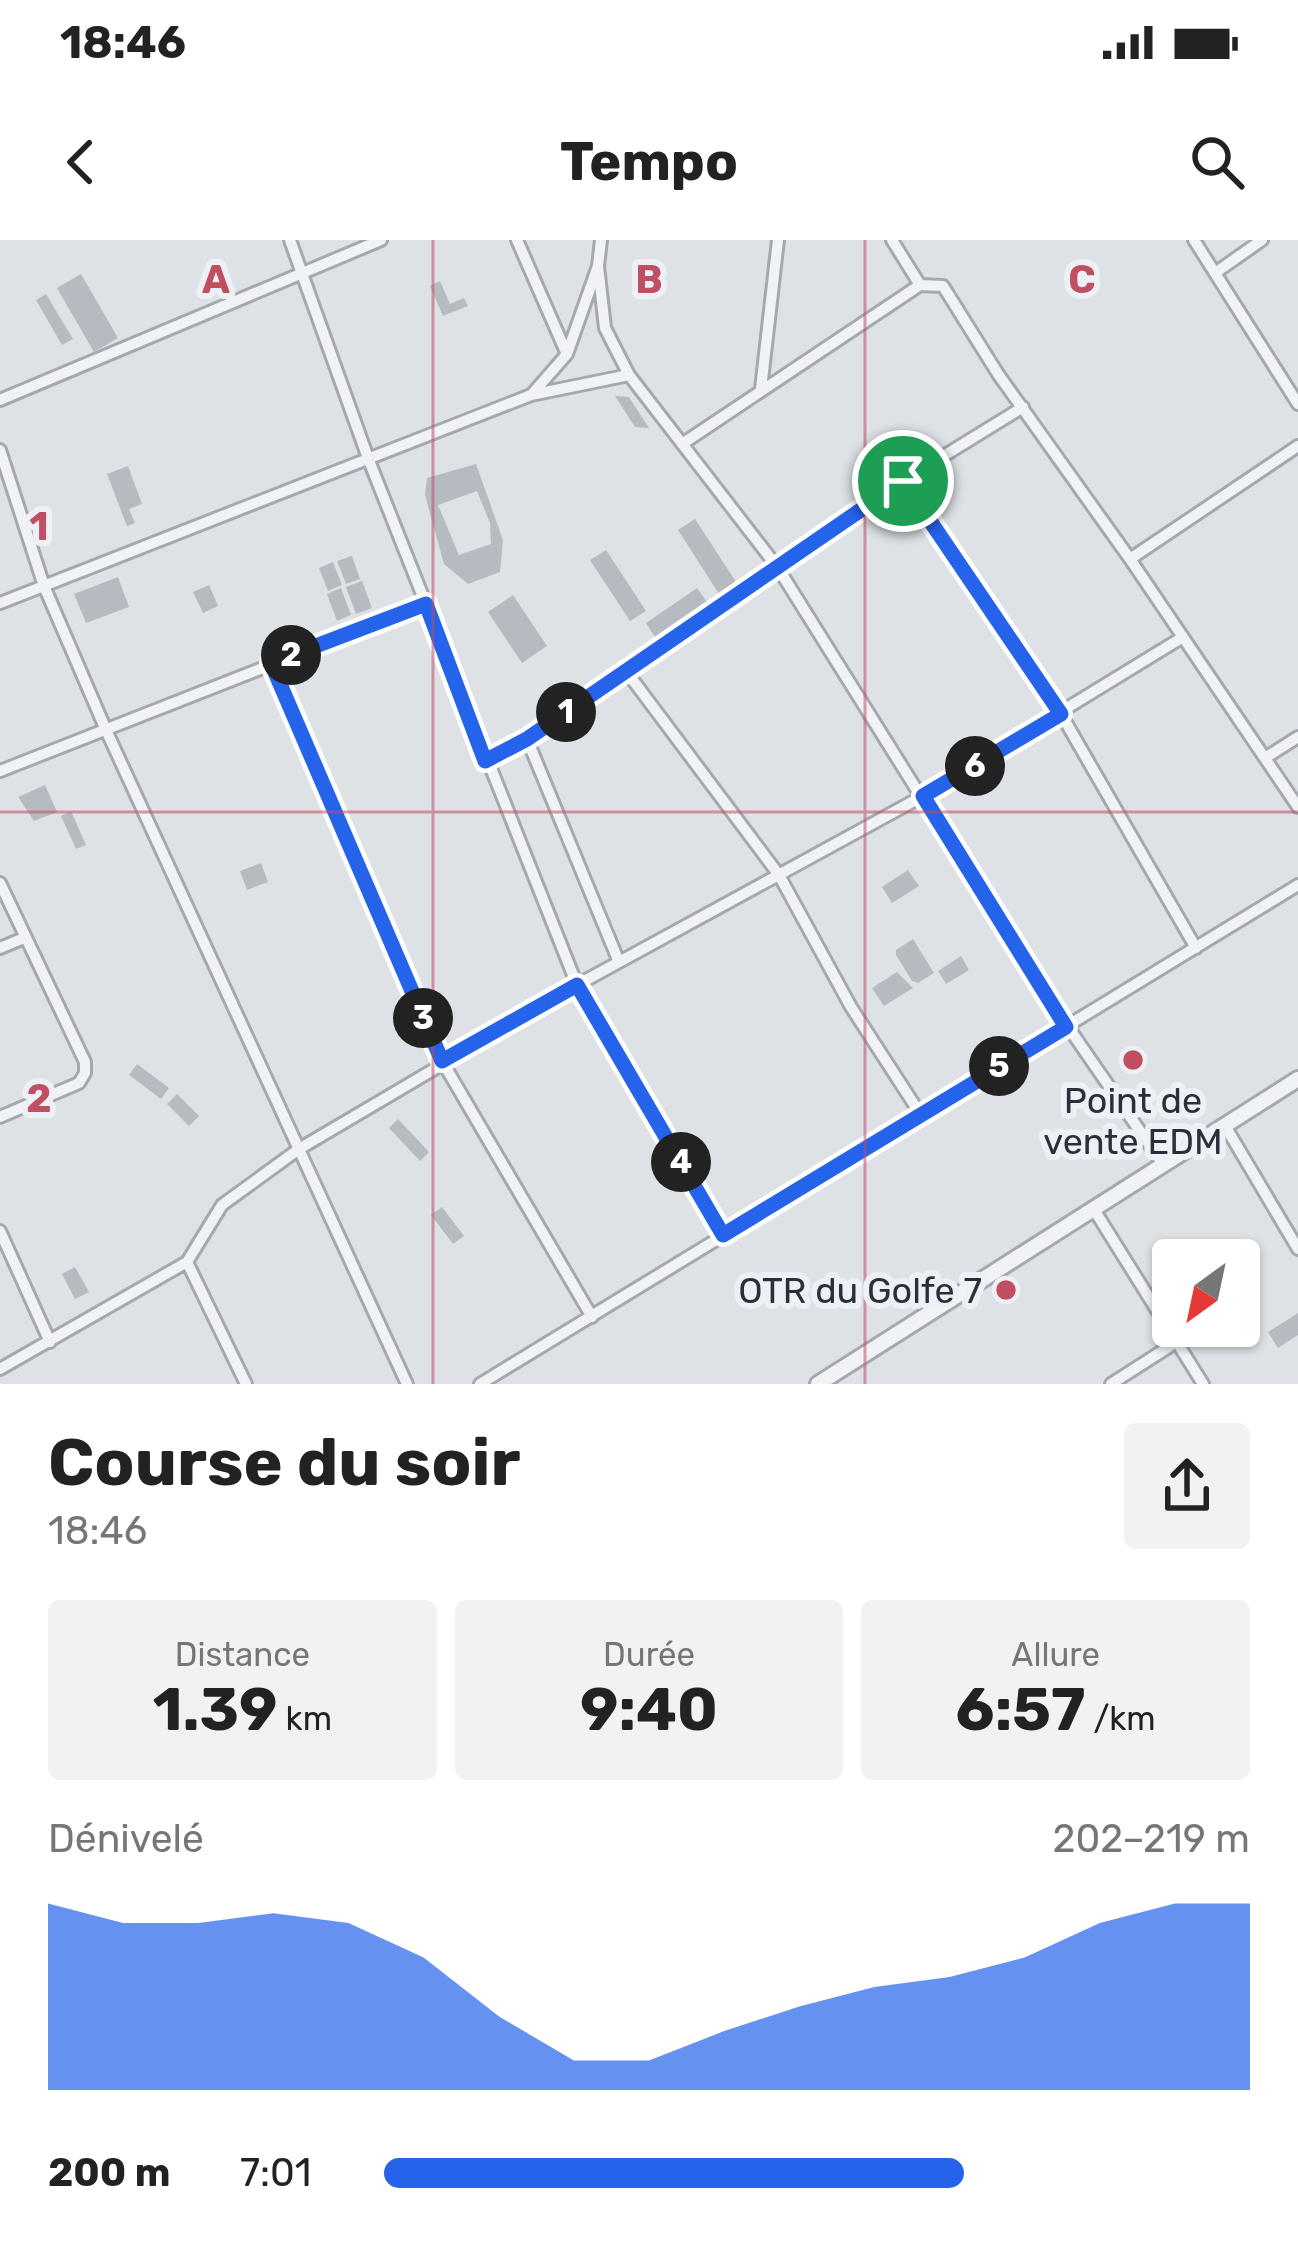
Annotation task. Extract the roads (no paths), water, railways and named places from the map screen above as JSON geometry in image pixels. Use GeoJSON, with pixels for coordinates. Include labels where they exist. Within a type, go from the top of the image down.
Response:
{"type":"FeatureCollection","features":[{"type":"Feature","properties":{"kind":"street"},"geometry":{"type":"LineString","coordinates":[[290,240],[368,458],[577,985],[723,1235]]}},
{"type":"Feature","properties":{"kind":"street"},"geometry":{"type":"LineString","coordinates":[[0,400],[381,240]]}},
{"type":"Feature","properties":{"kind":"street"},"geometry":{"type":"LineString","coordinates":[[517,240],[567,354]]}},
{"type":"Feature","properties":{"kind":"street"},"geometry":{"type":"LineString","coordinates":[[531,395],[567,354],[598,266],[601,240]]}},
{"type":"Feature","properties":{"kind":"street"},"geometry":{"type":"LineString","coordinates":[[761,389],[778,240]]}},
{"type":"Feature","properties":{"kind":"street"},"geometry":{"type":"LineString","coordinates":[[892,240],[920,284]]}},
{"type":"Feature","properties":{"kind":"street"},"geometry":{"type":"LineString","coordinates":[[1193,240],[1298,404]]}},
{"type":"Feature","properties":{"kind":"street"},"geometry":{"type":"LineString","coordinates":[[1215,273],[1262,240]]}},
{"type":"Feature","properties":{"kind":"street"},"geometry":{"type":"LineString","coordinates":[[598,266],[605,328],[629,375],[778,568],[1066,1027],[1162,1162]]}},
{"type":"Feature","properties":{"kind":"street"},"geometry":{"type":"LineString","coordinates":[[682,444],[920,284],[933,282],[951,294],[986,355],[1298,807]]}},
{"type":"Feature","properties":{"kind":"street"},"geometry":{"type":"LineString","coordinates":[[0,603],[531,395],[629,375]]}},
{"type":"Feature","properties":{"kind":"street"},"geometry":{"type":"LineString","coordinates":[[485,761],[527,739],[903,481],[1023,407]]}},
{"type":"Feature","properties":{"kind":"street"},"geometry":{"type":"LineString","coordinates":[[1130,559],[1298,446]]}},
{"type":"Feature","properties":{"kind":"street"},"geometry":{"type":"LineString","coordinates":[[0,450],[44,586],[106,730],[407,1384]]}},
{"type":"Feature","properties":{"kind":"street"},"geometry":{"type":"LineString","coordinates":[[903,481],[1061,714],[1196,948]]}},
{"type":"Feature","properties":{"kind":"street"},"geometry":{"type":"LineString","coordinates":[[0,771],[426,604]]}},
{"type":"Feature","properties":{"kind":"street"},"geometry":{"type":"LineString","coordinates":[[0,1369],[187,1262],[222,1205],[299,1149],[442,1061],[923,796],[1183,637]]}},
{"type":"Feature","properties":{"kind":"street"},"geometry":{"type":"LineString","coordinates":[[271,663],[442,1061],[592,1317]]}},
{"type":"Feature","properties":{"kind":"street"},"geometry":{"type":"LineString","coordinates":[[626,671],[779,875],[851,1007],[920,1112]]}},
{"type":"Feature","properties":{"kind":"street"},"geometry":{"type":"LineString","coordinates":[[1265,758],[1298,736]]}},
{"type":"Feature","properties":{"kind":"street"},"geometry":{"type":"LineString","coordinates":[[527,739],[619,962]]}},
{"type":"Feature","properties":{"kind":"street"},"geometry":{"type":"LineString","coordinates":[[0,883],[85,1062],[79,1083],[0,1117]]}},
{"type":"Feature","properties":{"kind":"street"},"geometry":{"type":"LineString","coordinates":[[480,1384],[1298,885]]}},
{"type":"Feature","properties":{"kind":"street"},"geometry":{"type":"LineString","coordinates":[[0,948],[25,938]]}},
{"type":"Feature","properties":{"kind":"street"},"geometry":{"type":"LineString","coordinates":[[818,1384],[837,1379],[1162,1162],[1298,1079]]}},
{"type":"Feature","properties":{"kind":"street"},"geometry":{"type":"LineString","coordinates":[[1224,1124],[1298,1249]]}},
{"type":"Feature","properties":{"kind":"street"},"geometry":{"type":"LineString","coordinates":[[1093,1208],[1152,1300]]}},
{"type":"Feature","properties":{"kind":"street"},"geometry":{"type":"LineString","coordinates":[[0,1231],[50,1342]]}},
{"type":"Feature","properties":{"kind":"street"},"geometry":{"type":"LineString","coordinates":[[187,1262],[246,1384]]}},
{"type":"Feature","properties":{"kind":"street"},"geometry":{"type":"LineString","coordinates":[[1111,1384],[1169,1347]]}},
{"type":"Feature","properties":{"kind":"street"},"geometry":{"type":"LineString","coordinates":[[1181,1347],[1203,1384]]}},
{"type":"Feature","properties":{"kind":"place","name":"Point de vente EDM"},"geometry":{"type":"Point","coordinates":[1133,1060]}},
{"type":"Feature","properties":{"kind":"place","name":"OTR du Golfe 7"},"geometry":{"type":"Point","coordinates":[1006,1290]}}]}
